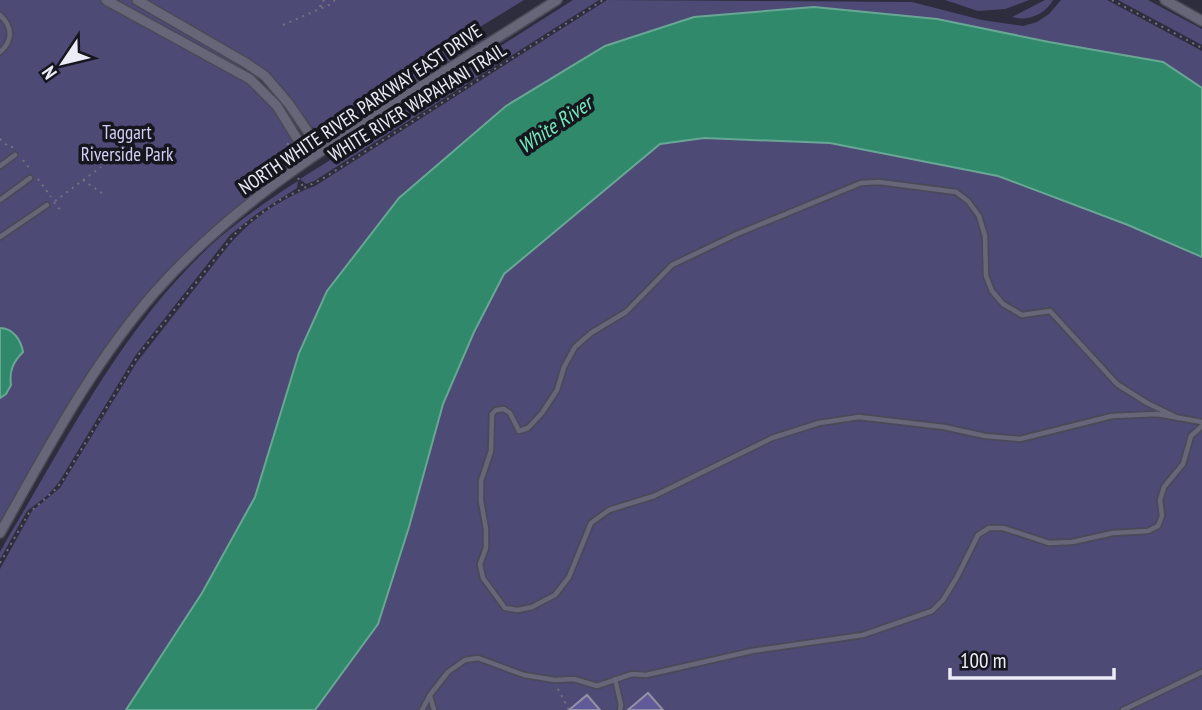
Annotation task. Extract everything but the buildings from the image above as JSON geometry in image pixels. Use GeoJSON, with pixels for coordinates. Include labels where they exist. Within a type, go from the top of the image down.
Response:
{"type":"FeatureCollection","features":[{"type":"Feature","properties":{"kind":"street"},"geometry":{"type":"LineString","coordinates":[[106,0],[250,79],[277,106],[309,158]]}},
{"type":"Feature","properties":{"kind":"street"},"geometry":{"type":"LineString","coordinates":[[137,0],[265,76],[289,104],[321,150]]}},
{"type":"Feature","properties":{"kind":"street","name":"NORTH WHITE RIVER PARKWAY EAST DRIVE"},"geometry":{"type":"LineString","coordinates":[[2,526],[88,383],[143,307],[187,258],[268,187],[309,158],[557,0]]}},
{"type":"Feature","properties":{"kind":"street"},"geometry":{"type":"LineString","coordinates":[[1165,0],[1202,20]]}},
{"type":"Feature","properties":{"kind":"lane"},"geometry":{"type":"LineString","coordinates":[[0,15],[8,23],[10,38],[0,52]]}},
{"type":"Feature","properties":{"kind":"lane"},"geometry":{"type":"LineString","coordinates":[[0,166],[15,155]]}},
{"type":"Feature","properties":{"kind":"lane"},"geometry":{"type":"LineString","coordinates":[[0,200],[30,178]]}},
{"type":"Feature","properties":{"kind":"lane"},"geometry":{"type":"LineString","coordinates":[[422,710],[448,673],[465,660],[478,658],[524,675],[555,680],[574,679],[597,686],[632,674],[646,675],[752,650],[863,635],[932,611],[943,600],[957,577],[978,535],[989,528],[1003,528],[1049,543],[1072,542],[1113,533],[1148,531],[1158,526],[1162,516],[1160,500],[1164,487],[1183,464],[1191,436],[1202,424],[1157,414],[1112,416],[1020,439],[859,417],[819,423],[772,438],[654,496],[609,510],[591,523],[569,577],[555,595],[532,607],[518,610],[505,608],[484,578],[480,564],[486,548],[481,481],[491,451],[492,414],[496,410],[504,409],[510,413],[519,431],[528,428],[557,390],[564,367],[575,347],[591,333],[626,312],[672,265],[737,234],[861,183],[879,182],[957,192],[979,216],[985,236],[986,276],[992,291],[1003,304],[1022,314],[1050,312],[1117,384],[1178,418]]}},
{"type":"Feature","properties":{"kind":"lane"},"geometry":{"type":"LineString","coordinates":[[0,237],[47,205]]}},
{"type":"Feature","properties":{"kind":"lane"},"geometry":{"type":"LineString","coordinates":[[1123,710],[1157,691],[1202,672]]}},
{"type":"Feature","properties":{"kind":"lane"},"geometry":{"type":"LineString","coordinates":[[615,680],[620,710]]}},
{"type":"Feature","properties":{"kind":"lane"},"geometry":{"type":"LineString","coordinates":[[430,695],[435,710]]}},
{"type":"Feature","properties":{"kind":"path"},"geometry":{"type":"LineString","coordinates":[[324,0],[320,6],[331,4]]}},
{"type":"Feature","properties":{"kind":"path"},"geometry":{"type":"LineString","coordinates":[[283,25],[335,0]]}},
{"type":"Feature","properties":{"kind":"path","name":"WHITE RIVER WAPAHANI TRAIL"},"geometry":{"type":"LineString","coordinates":[[0,563],[29,513],[63,480],[139,354],[239,229],[280,200],[322,179],[603,0]]}},
{"type":"Feature","properties":{"kind":"path"},"geometry":{"type":"LineString","coordinates":[[1112,0],[1202,48]]}},
{"type":"Feature","properties":{"kind":"path"},"geometry":{"type":"LineString","coordinates":[[47,205],[61,198],[101,167]]}},
{"type":"Feature","properties":{"kind":"path"},"geometry":{"type":"LineString","coordinates":[[83,180],[103,194]]}},
{"type":"Feature","properties":{"kind":"path"},"geometry":{"type":"LineString","coordinates":[[555,680],[569,710]]}},
{"type":"Feature","properties":{"kind":"green space","name":"Taggart Riverside Park"},"geometry":{"type":"Polygon","coordinates":[[[0,0],[524,0],[475,30],[481,40],[422,79],[372,105],[332,131],[315,129],[308,124],[280,87],[260,67],[191,27],[175,21],[257,78],[305,151],[156,292],[88,383],[0,527],[0,0]]]}},
{"type":"Feature","properties":{"kind":"green space"},"geometry":{"type":"Polygon","coordinates":[[[573,0],[599,0],[314,181],[306,184],[300,179],[351,147],[425,94],[573,0]]]}},
{"type":"Feature","properties":{"kind":"green space"},"geometry":{"type":"Polygon","coordinates":[[[607,0],[912,2],[982,20],[1023,26],[1037,22],[1049,14],[1061,0],[1107,0],[1202,51],[1202,88],[1163,62],[937,19],[814,7],[694,17],[506,106],[399,198],[327,291],[299,353],[255,497],[202,593],[126,710],[0,710],[0,569],[32,511],[60,488],[137,362],[229,245],[247,226],[268,210],[315,186],[607,0]]]}},
{"type":"Feature","properties":{"kind":"green space"},"geometry":{"type":"Polygon","coordinates":[[[945,0],[1029,0],[1005,9],[978,11],[945,0]]]}},
{"type":"Feature","properties":{"kind":"green space"},"geometry":{"type":"Polygon","coordinates":[[[1045,0],[1053,0],[1041,13],[1030,18],[1012,17],[1045,0]]]}},
{"type":"Feature","properties":{"kind":"green space"},"geometry":{"type":"Polygon","coordinates":[[[1118,0],[1148,0],[1202,29],[1202,45],[1118,0]]]}},
{"type":"Feature","properties":{"kind":"green space"},"geometry":{"type":"Polygon","coordinates":[[[704,138],[830,143],[998,176],[1128,225],[1202,257],[1202,710],[315,710],[378,624],[409,527],[443,404],[474,332],[504,274],[660,144],[704,138]]]}},
{"type":"Feature","properties":{"kind":"green space"},"geometry":{"type":"Polygon","coordinates":[[[298,181],[297,188],[231,234],[135,356],[59,482],[48,495],[27,511],[0,559],[0,552],[78,417],[129,340],[157,304],[187,269],[220,237],[298,181]]]}},
{"type":"Feature","properties":{"kind":"water","name":"White River"},"geometry":{"type":"Polygon","coordinates":[[[814,7],[937,19],[1163,62],[1202,88],[1202,257],[1128,225],[998,176],[830,143],[704,138],[660,144],[504,274],[474,332],[443,404],[409,527],[378,624],[315,710],[126,710],[202,593],[255,497],[299,353],[327,291],[399,198],[506,106],[605,46],[694,17],[814,7]]]}},
{"type":"Feature","properties":{"kind":"water"},"geometry":{"type":"Polygon","coordinates":[[[0,328],[16,335],[23,352],[12,367],[11,385],[0,398],[0,328]]]}}]}
